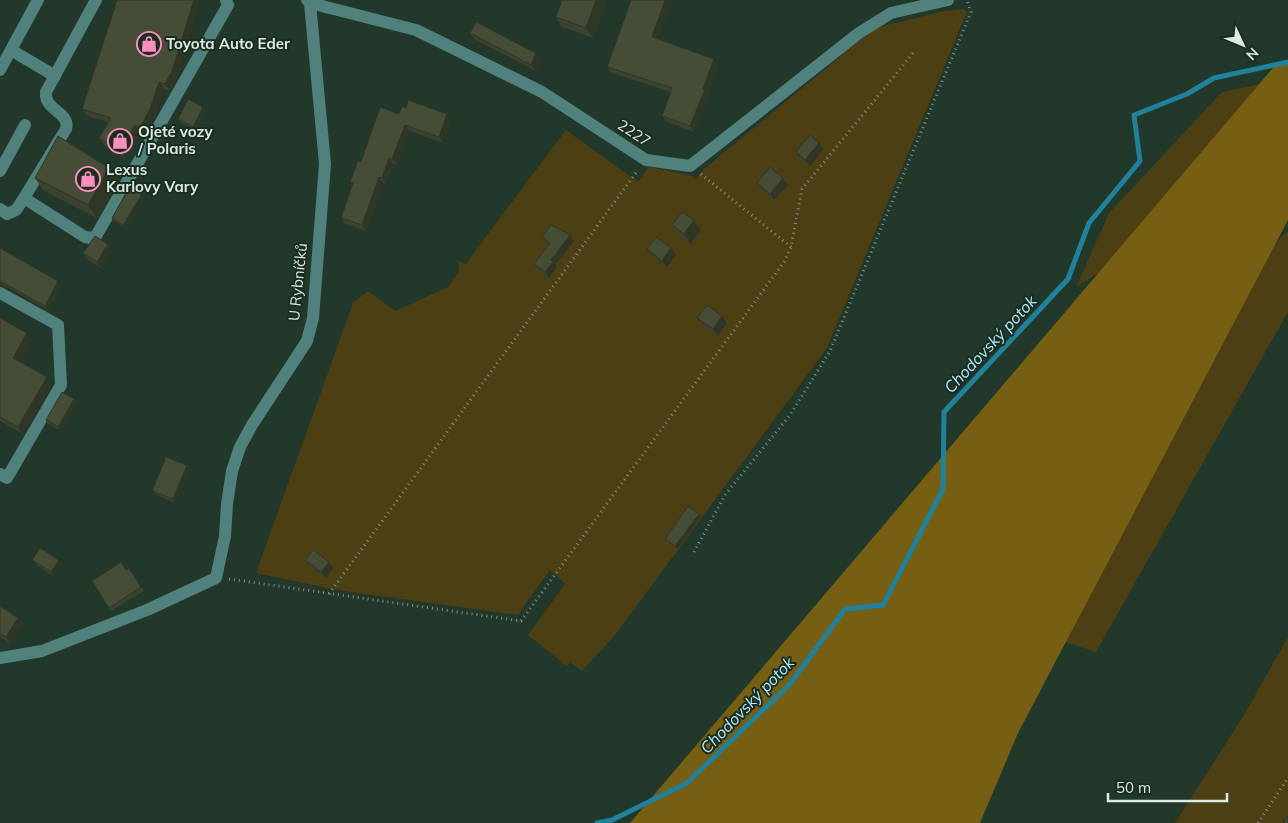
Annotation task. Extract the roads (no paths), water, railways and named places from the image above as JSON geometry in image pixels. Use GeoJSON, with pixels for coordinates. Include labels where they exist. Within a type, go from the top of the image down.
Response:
{"type":"FeatureCollection","features":[{"type":"Feature","properties":{"kind":"street"},"geometry":{"type":"LineString","coordinates":[[0,70],[38,0]]}},
{"type":"Feature","properties":{"kind":"street"},"geometry":{"type":"LineString","coordinates":[[0,209],[8,214],[12,213],[24,198],[66,129],[68,124],[66,120],[48,104],[45,98],[46,92],[96,0]]}},
{"type":"Feature","properties":{"kind":"street"},"geometry":{"type":"LineString","coordinates":[[24,198],[85,237],[91,238],[96,236],[228,6],[226,0]]}},
{"type":"Feature","properties":{"kind":"street","name":"2227"},"geometry":{"type":"LineString","coordinates":[[308,2],[416,30],[542,92],[646,160],[690,166],[859,33],[890,13],[948,0]]}},
{"type":"Feature","properties":{"kind":"street","name":"U Rybníčků"},"geometry":{"type":"LineString","coordinates":[[0,658],[42,650],[147,610],[216,578],[225,536],[232,471],[240,447],[252,425],[307,341],[313,318],[325,164],[308,2]]}},
{"type":"Feature","properties":{"kind":"street"},"geometry":{"type":"LineString","coordinates":[[11,50],[55,76]]}},
{"type":"Feature","properties":{"kind":"street"},"geometry":{"type":"LineString","coordinates":[[0,171],[25,124]]}},
{"type":"Feature","properties":{"kind":"street"},"geometry":{"type":"LineString","coordinates":[[0,293],[58,325],[62,385],[7,478],[0,474]]}},
{"type":"Feature","properties":{"kind":"waterway","name":"Chodovský potok"},"geometry":{"type":"LineString","coordinates":[[597,823],[612,820],[687,783],[790,684],[845,609],[883,605],[943,489],[944,412],[1068,279],[1089,223],[1140,161],[1134,115],[1187,94],[1214,78],[1288,62]]}},
{"type":"Feature","properties":{"kind":"place","name":"Toyota Auto Eder"},"geometry":{"type":"Point","coordinates":[149,44]}},
{"type":"Feature","properties":{"kind":"place","name":"Ojeté vozy / Polaris"},"geometry":{"type":"Point","coordinates":[120,141]}},
{"type":"Feature","properties":{"kind":"place","name":"Lexus Karlovy Vary"},"geometry":{"type":"Point","coordinates":[88,179]}}]}
